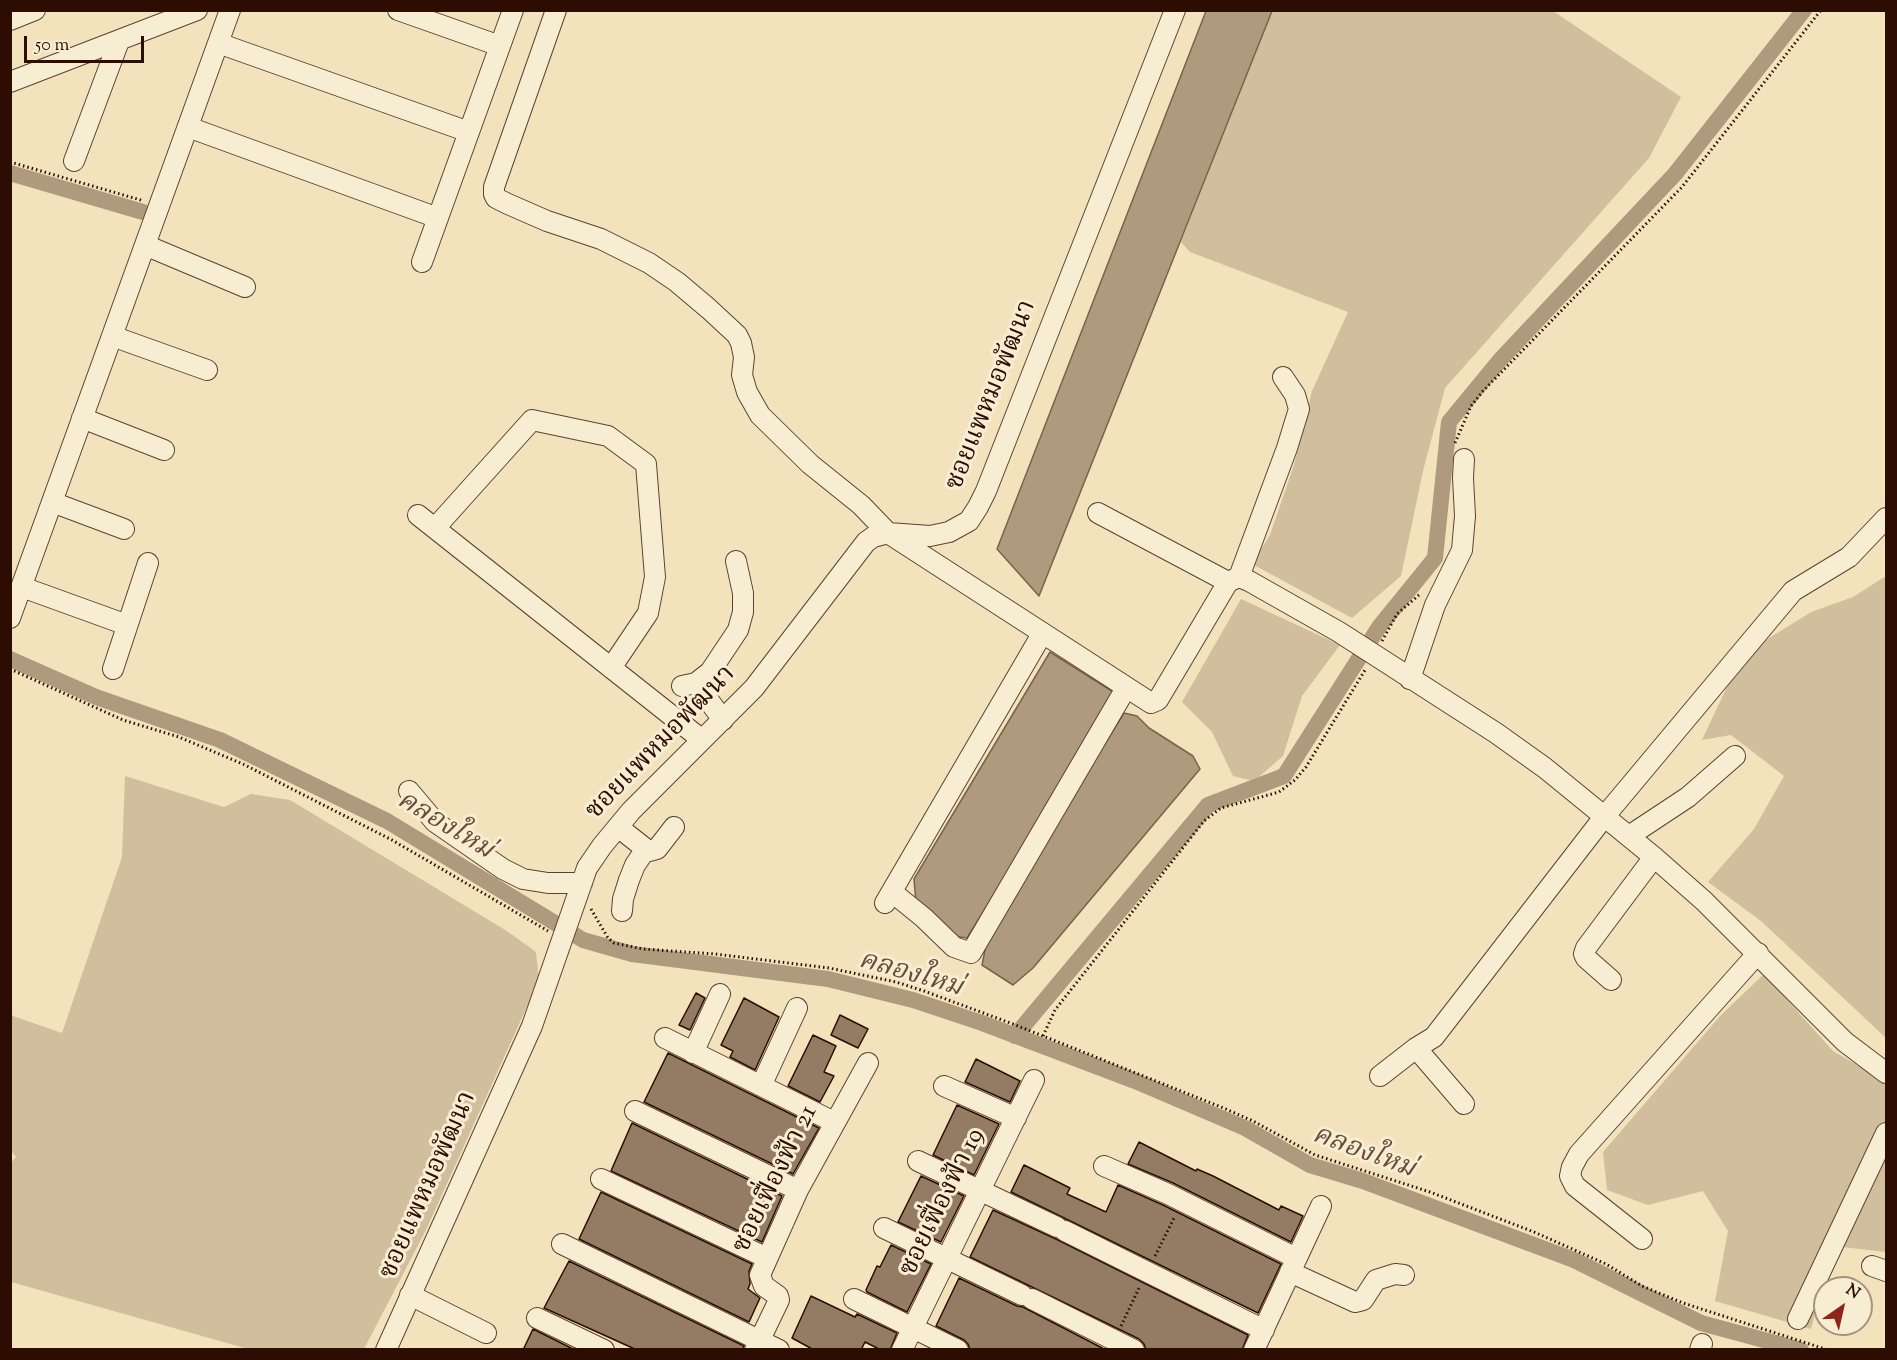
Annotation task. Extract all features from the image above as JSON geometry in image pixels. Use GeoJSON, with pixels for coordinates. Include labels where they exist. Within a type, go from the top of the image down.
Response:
{"type":"FeatureCollection","features":[{"type":"Feature","properties":{"kind":"street"},"geometry":{"type":"LineString","coordinates":[[10,20],[35,10]]}},
{"type":"Feature","properties":{"kind":"street"},"geometry":{"type":"LineString","coordinates":[[10,82],[197,10]]}},
{"type":"Feature","properties":{"kind":"street"},"geometry":{"type":"LineString","coordinates":[[10,618],[230,10]]}},
{"type":"Feature","properties":{"kind":"street"},"geometry":{"type":"LineString","coordinates":[[398,10],[500,46]]}},
{"type":"Feature","properties":{"kind":"street"},"geometry":{"type":"LineString","coordinates":[[422,262],[513,10]]}},
{"type":"Feature","properties":{"kind":"street"},"geometry":{"type":"LineString","coordinates":[[556,10],[494,187],[496,198],[547,221],[601,239],[649,263],[677,282],[737,335],[744,357],[742,375],[747,392],[760,416],[810,464],[861,505],[888,533],[1147,701],[1158,700],[1233,579],[1287,448],[1299,409],[1295,395],[1284,376]]}},
{"type":"Feature","properties":{"kind":"street","name":"ซอยแพหมอพัฒนา"},"geometry":{"type":"LineString","coordinates":[[393,1347],[410,1295],[531,1026],[555,941],[571,916],[587,868],[618,827],[754,688],[866,542],[873,537],[888,533],[930,536],[949,532],[969,521],[978,507],[1175,10]]}},
{"type":"Feature","properties":{"kind":"street"},"geometry":{"type":"LineString","coordinates":[[74,162],[119,41]]}},
{"type":"Feature","properties":{"kind":"street"},"geometry":{"type":"LineString","coordinates":[[218,43],[469,132]]}},
{"type":"Feature","properties":{"kind":"street"},"geometry":{"type":"LineString","coordinates":[[188,127],[438,218]]}},
{"type":"Feature","properties":{"kind":"street"},"geometry":{"type":"LineString","coordinates":[[145,245],[245,286]]}},
{"type":"Feature","properties":{"kind":"street"},"geometry":{"type":"LineString","coordinates":[[112,336],[207,370]]}},
{"type":"Feature","properties":{"kind":"street"},"geometry":{"type":"LineString","coordinates":[[82,418],[164,450]]}},
{"type":"Feature","properties":{"kind":"street"},"geometry":{"type":"LineString","coordinates":[[435,528],[532,420],[608,436],[645,464],[655,577],[648,613],[611,668]]}},
{"type":"Feature","properties":{"kind":"street"},"geometry":{"type":"LineString","coordinates":[[1410,679],[1435,605],[1462,550],[1465,516],[1459,455]]}},
{"type":"Feature","properties":{"kind":"street"},"geometry":{"type":"LineString","coordinates":[[52,502],[123,529]]}},
{"type":"Feature","properties":{"kind":"street"},"geometry":{"type":"LineString","coordinates":[[1098,513],[1339,632],[1496,733],[1545,768],[1654,857],[1758,953],[1845,1042],[1887,1073]]}},
{"type":"Feature","properties":{"kind":"street"},"geometry":{"type":"LineString","coordinates":[[418,514],[701,740]]}},
{"type":"Feature","properties":{"kind":"street"},"geometry":{"type":"LineString","coordinates":[[1380,1076],[1434,1037],[1604,816],[1792,591],[1849,557],[1887,518]]}},
{"type":"Feature","properties":{"kind":"street"},"geometry":{"type":"LineString","coordinates":[[725,717],[689,685],[710,672],[738,630],[742,619],[743,593],[736,561]]}},
{"type":"Feature","properties":{"kind":"street"},"geometry":{"type":"LineString","coordinates":[[113,669],[148,563]]}},
{"type":"Feature","properties":{"kind":"street"},"geometry":{"type":"LineString","coordinates":[[22,587],[127,625]]}},
{"type":"Feature","properties":{"kind":"street"},"geometry":{"type":"LineString","coordinates":[[1042,634],[888,897],[930,923],[954,947],[971,952],[1126,688]]}},
{"type":"Feature","properties":{"kind":"street"},"geometry":{"type":"LineString","coordinates":[[1629,836],[1688,796],[1734,756]]}},
{"type":"Feature","properties":{"kind":"street"},"geometry":{"type":"LineString","coordinates":[[409,791],[435,822],[503,869],[523,879],[581,886]]}},
{"type":"Feature","properties":{"kind":"street"},"geometry":{"type":"LineString","coordinates":[[618,827],[650,851],[657,849],[674,827]]}},
{"type":"Feature","properties":{"kind":"street"},"geometry":{"type":"LineString","coordinates":[[622,911],[623,899],[634,865],[646,849]]}},
{"type":"Feature","properties":{"kind":"street"},"geometry":{"type":"LineString","coordinates":[[1611,980],[1586,958],[1584,954],[1586,948],[1654,857]]}},
{"type":"Feature","properties":{"kind":"street"},"geometry":{"type":"LineString","coordinates":[[1642,1239],[1575,1186],[1570,1176],[1572,1167],[1579,1154],[1758,953]]}},
{"type":"Feature","properties":{"kind":"street"},"geometry":{"type":"LineString","coordinates":[[693,1053],[720,994]]}},
{"type":"Feature","properties":{"kind":"street"},"geometry":{"type":"LineString","coordinates":[[761,1086],[797,1008]]}},
{"type":"Feature","properties":{"kind":"street"},"geometry":{"type":"LineString","coordinates":[[664,1038],[834,1122]]}},
{"type":"Feature","properties":{"kind":"street"},"geometry":{"type":"LineString","coordinates":[[1416,1048],[1464,1104]]}},
{"type":"Feature","properties":{"kind":"street","name":"ซอยเฟื่องฟ้า 21"},"geometry":{"type":"LineString","coordinates":[[757,1345],[779,1300],[778,1296],[764,1286],[760,1275],[798,1190],[868,1063]]}},
{"type":"Feature","properties":{"kind":"street","name":"ซอยเฟื่องฟ้า 19"},"geometry":{"type":"LineString","coordinates":[[902,1350],[1034,1080]]}},
{"type":"Feature","properties":{"kind":"street"},"geometry":{"type":"LineString","coordinates":[[944,1086],[1016,1118]]}},
{"type":"Feature","properties":{"kind":"street"},"geometry":{"type":"LineString","coordinates":[[635,1110],[798,1190]]}},
{"type":"Feature","properties":{"kind":"street"},"geometry":{"type":"LineString","coordinates":[[1798,1319],[1887,1133]]}},
{"type":"Feature","properties":{"kind":"street"},"geometry":{"type":"LineString","coordinates":[[918,1161],[1061,1229],[1263,1330]]}},
{"type":"Feature","properties":{"kind":"street"},"geometry":{"type":"LineString","coordinates":[[1104,1166],[1168,1194],[1355,1302],[1363,1300],[1376,1280],[1395,1274],[1404,1275]]}},
{"type":"Feature","properties":{"kind":"street"},"geometry":{"type":"LineString","coordinates":[[601,1179],[767,1258]]}},
{"type":"Feature","properties":{"kind":"street"},"geometry":{"type":"LineString","coordinates":[[1254,1350],[1321,1206]]}},
{"type":"Feature","properties":{"kind":"street"},"geometry":{"type":"LineString","coordinates":[[884,1228],[1134,1350]]}},
{"type":"Feature","properties":{"kind":"street"},"geometry":{"type":"LineString","coordinates":[[562,1245],[757,1345],[779,1350]]}},
{"type":"Feature","properties":{"kind":"street"},"geometry":{"type":"LineString","coordinates":[[410,1295],[486,1333]]}},
{"type":"Feature","properties":{"kind":"street"},"geometry":{"type":"LineString","coordinates":[[854,1299],[958,1350]]}},
{"type":"Feature","properties":{"kind":"street"},"geometry":{"type":"LineString","coordinates":[[537,1318],[604,1350]]}},
{"type":"Feature","properties":{"kind":"path"},"geometry":{"type":"LineString","coordinates":[[1459,455],[1457,436],[1471,406],[1682,187],[1821,10]]}},
{"type":"Feature","properties":{"kind":"path"},"geometry":{"type":"LineString","coordinates":[[10,162],[153,203]]}},
{"type":"Feature","properties":{"kind":"path"},"geometry":{"type":"LineString","coordinates":[[1043,1036],[1054,1010],[1204,821],[1221,808],[1279,792],[1295,780],[1306,767],[1371,654],[1397,614],[1421,593]]}},
{"type":"Feature","properties":{"kind":"path"},"geometry":{"type":"LineString","coordinates":[[10,669],[123,720],[179,737],[219,753],[324,805],[392,840],[500,902],[550,932],[555,941]]}},
{"type":"Feature","properties":{"kind":"path"},"geometry":{"type":"LineString","coordinates":[[581,886],[608,938],[614,943],[643,949],[770,960],[862,974],[924,991],[1026,1029],[1231,1112],[1315,1155],[1430,1192],[1534,1232],[1606,1264],[1642,1286],[1683,1303],[1828,1350]]}},
{"type":"Feature","properties":{"kind":"shaded area"},"geometry":{"type":"Polygon","coordinates":[[[1206,11],[1272,11],[1039,596],[997,549],[1206,11]]]}},
{"type":"Feature","properties":{"kind":"shaded area"},"geometry":{"type":"Polygon","coordinates":[[[1272,11],[1553,11],[1681,97],[1649,158],[1445,388],[1423,471],[1401,576],[1352,618],[1252,564],[1270,535],[1294,465],[1312,391],[1348,312],[1190,252],[1181,242],[1272,11]]]}},
{"type":"Feature","properties":{"kind":"shaded area"},"geometry":{"type":"Polygon","coordinates":[[[1886,576],[1886,1038],[1761,921],[1708,882],[1754,829],[1784,776],[1731,735],[1702,740],[1742,655],[1811,612],[1853,597],[1886,576]]]}},
{"type":"Feature","properties":{"kind":"shaded area"},"geometry":{"type":"Polygon","coordinates":[[[1241,599],[1340,645],[1302,696],[1283,756],[1254,781],[1233,776],[1212,732],[1182,702],[1241,599]]]}},
{"type":"Feature","properties":{"kind":"shaded area"},"geometry":{"type":"Polygon","coordinates":[[[1050,652],[1118,695],[967,938],[943,935],[916,903],[914,879],[1050,652]]]}},
{"type":"Feature","properties":{"kind":"shaded area"},"geometry":{"type":"Polygon","coordinates":[[[1124,713],[1137,716],[1149,728],[1193,756],[1200,769],[1033,968],[1013,985],[982,965],[989,930],[1124,713]]]}},
{"type":"Feature","properties":{"kind":"shaded area"},"geometry":{"type":"Polygon","coordinates":[[[125,776],[224,807],[251,794],[290,800],[507,931],[536,952],[539,980],[426,1230],[364,1349],[248,1349],[11,1282],[10,1164],[16,1157],[10,1149],[10,1015],[62,1033],[122,857],[125,776]]]}},
{"type":"Feature","properties":{"kind":"shaded area"},"geometry":{"type":"Polygon","coordinates":[[[1764,974],[1833,1051],[1886,1082],[1886,1252],[1825,1245],[1825,1276],[1813,1276],[1811,1329],[1715,1301],[1728,1231],[1703,1191],[1648,1205],[1607,1190],[1603,1152],[1721,1015],[1764,974]]]}},
{"type":"Feature","properties":{"kind":"building"},"geometry":{"type":"Polygon","coordinates":[[[696,993],[705,998],[690,1030],[679,1025],[696,993]]]}},
{"type":"Feature","properties":{"kind":"building"},"geometry":{"type":"Polygon","coordinates":[[[744,998],[779,1017],[755,1070],[730,1057],[733,1051],[721,1045],[744,998]]]}},
{"type":"Feature","properties":{"kind":"building"},"geometry":{"type":"Polygon","coordinates":[[[840,1015],[868,1029],[858,1048],[831,1035],[840,1015]]]}},
{"type":"Feature","properties":{"kind":"building"},"geometry":{"type":"Polygon","coordinates":[[[813,1035],[836,1046],[824,1072],[834,1076],[820,1102],[788,1086],[813,1035]]]}},
{"type":"Feature","properties":{"kind":"building"},"geometry":{"type":"Polygon","coordinates":[[[668,1053],[819,1128],[793,1174],[644,1102],[668,1053]]]}},
{"type":"Feature","properties":{"kind":"building"},"geometry":{"type":"Polygon","coordinates":[[[976,1059],[1020,1081],[1010,1102],[965,1082],[976,1059]]]}},
{"type":"Feature","properties":{"kind":"building"},"geometry":{"type":"Polygon","coordinates":[[[957,1105],[999,1124],[974,1175],[933,1155],[957,1105]]]}},
{"type":"Feature","properties":{"kind":"building"},"geometry":{"type":"Polygon","coordinates":[[[632,1123],[782,1196],[762,1242],[611,1171],[632,1123]]]}},
{"type":"Feature","properties":{"kind":"building"},"geometry":{"type":"Polygon","coordinates":[[[1139,1142],[1279,1210],[1281,1206],[1303,1216],[1291,1242],[1173,1183],[1128,1164],[1139,1142]]]}},
{"type":"Feature","properties":{"kind":"building"},"geometry":{"type":"Polygon","coordinates":[[[1024,1165],[1070,1188],[1067,1194],[1106,1212],[1118,1185],[1281,1264],[1258,1313],[1011,1192],[1024,1165]]]}},
{"type":"Feature","properties":{"kind":"building"},"geometry":{"type":"Polygon","coordinates":[[[921,1176],[964,1196],[941,1242],[898,1222],[921,1176]]]}},
{"type":"Feature","properties":{"kind":"building"},"geometry":{"type":"Polygon","coordinates":[[[601,1192],[752,1264],[749,1271],[748,1289],[760,1298],[749,1322],[579,1239],[601,1192]]]}},
{"type":"Feature","properties":{"kind":"building"},"geometry":{"type":"Polygon","coordinates":[[[993,1210],[1248,1335],[1242,1350],[1146,1350],[1139,1339],[970,1257],[993,1210]]]}},
{"type":"Feature","properties":{"kind":"building"},"geometry":{"type":"Polygon","coordinates":[[[891,1245],[931,1264],[907,1312],[866,1290],[877,1266],[880,1267],[891,1245]]]}},
{"type":"Feature","properties":{"kind":"building"},"geometry":{"type":"Polygon","coordinates":[[[569,1261],[744,1346],[743,1350],[637,1350],[544,1308],[569,1261]]]}},
{"type":"Feature","properties":{"kind":"building"},"geometry":{"type":"Polygon","coordinates":[[[959,1278],[1023,1307],[1106,1350],[970,1350],[964,1340],[936,1326],[959,1278]]]}},
{"type":"Feature","properties":{"kind":"building"},"geometry":{"type":"Polygon","coordinates":[[[811,1296],[855,1317],[857,1314],[897,1333],[890,1350],[881,1350],[865,1342],[861,1350],[814,1350],[792,1338],[811,1296]]]}},
{"type":"Feature","properties":{"kind":"building"},"geometry":{"type":"Polygon","coordinates":[[[533,1329],[575,1350],[523,1350],[533,1329]]]}},
{"type":"Feature","properties":{"kind":"waterway"},"geometry":{"type":"LineString","coordinates":[[1015,1036],[1208,805],[1284,776],[1379,627],[1435,558],[1449,422],[1500,360],[1675,174],[1804,10]]}},
{"type":"Feature","properties":{"kind":"waterway"},"geometry":{"type":"LineString","coordinates":[[10,173],[143,212]]}},
{"type":"Feature","properties":{"kind":"waterway","name":"คลองใหม่"},"geometry":{"type":"LineString","coordinates":[[10,659],[96,697],[220,740],[387,821],[583,940],[632,954],[828,979],[913,1000],[982,1023],[1135,1081],[1245,1128],[1310,1165],[1363,1181],[1574,1260],[1701,1323],[1801,1350]]}}]}
